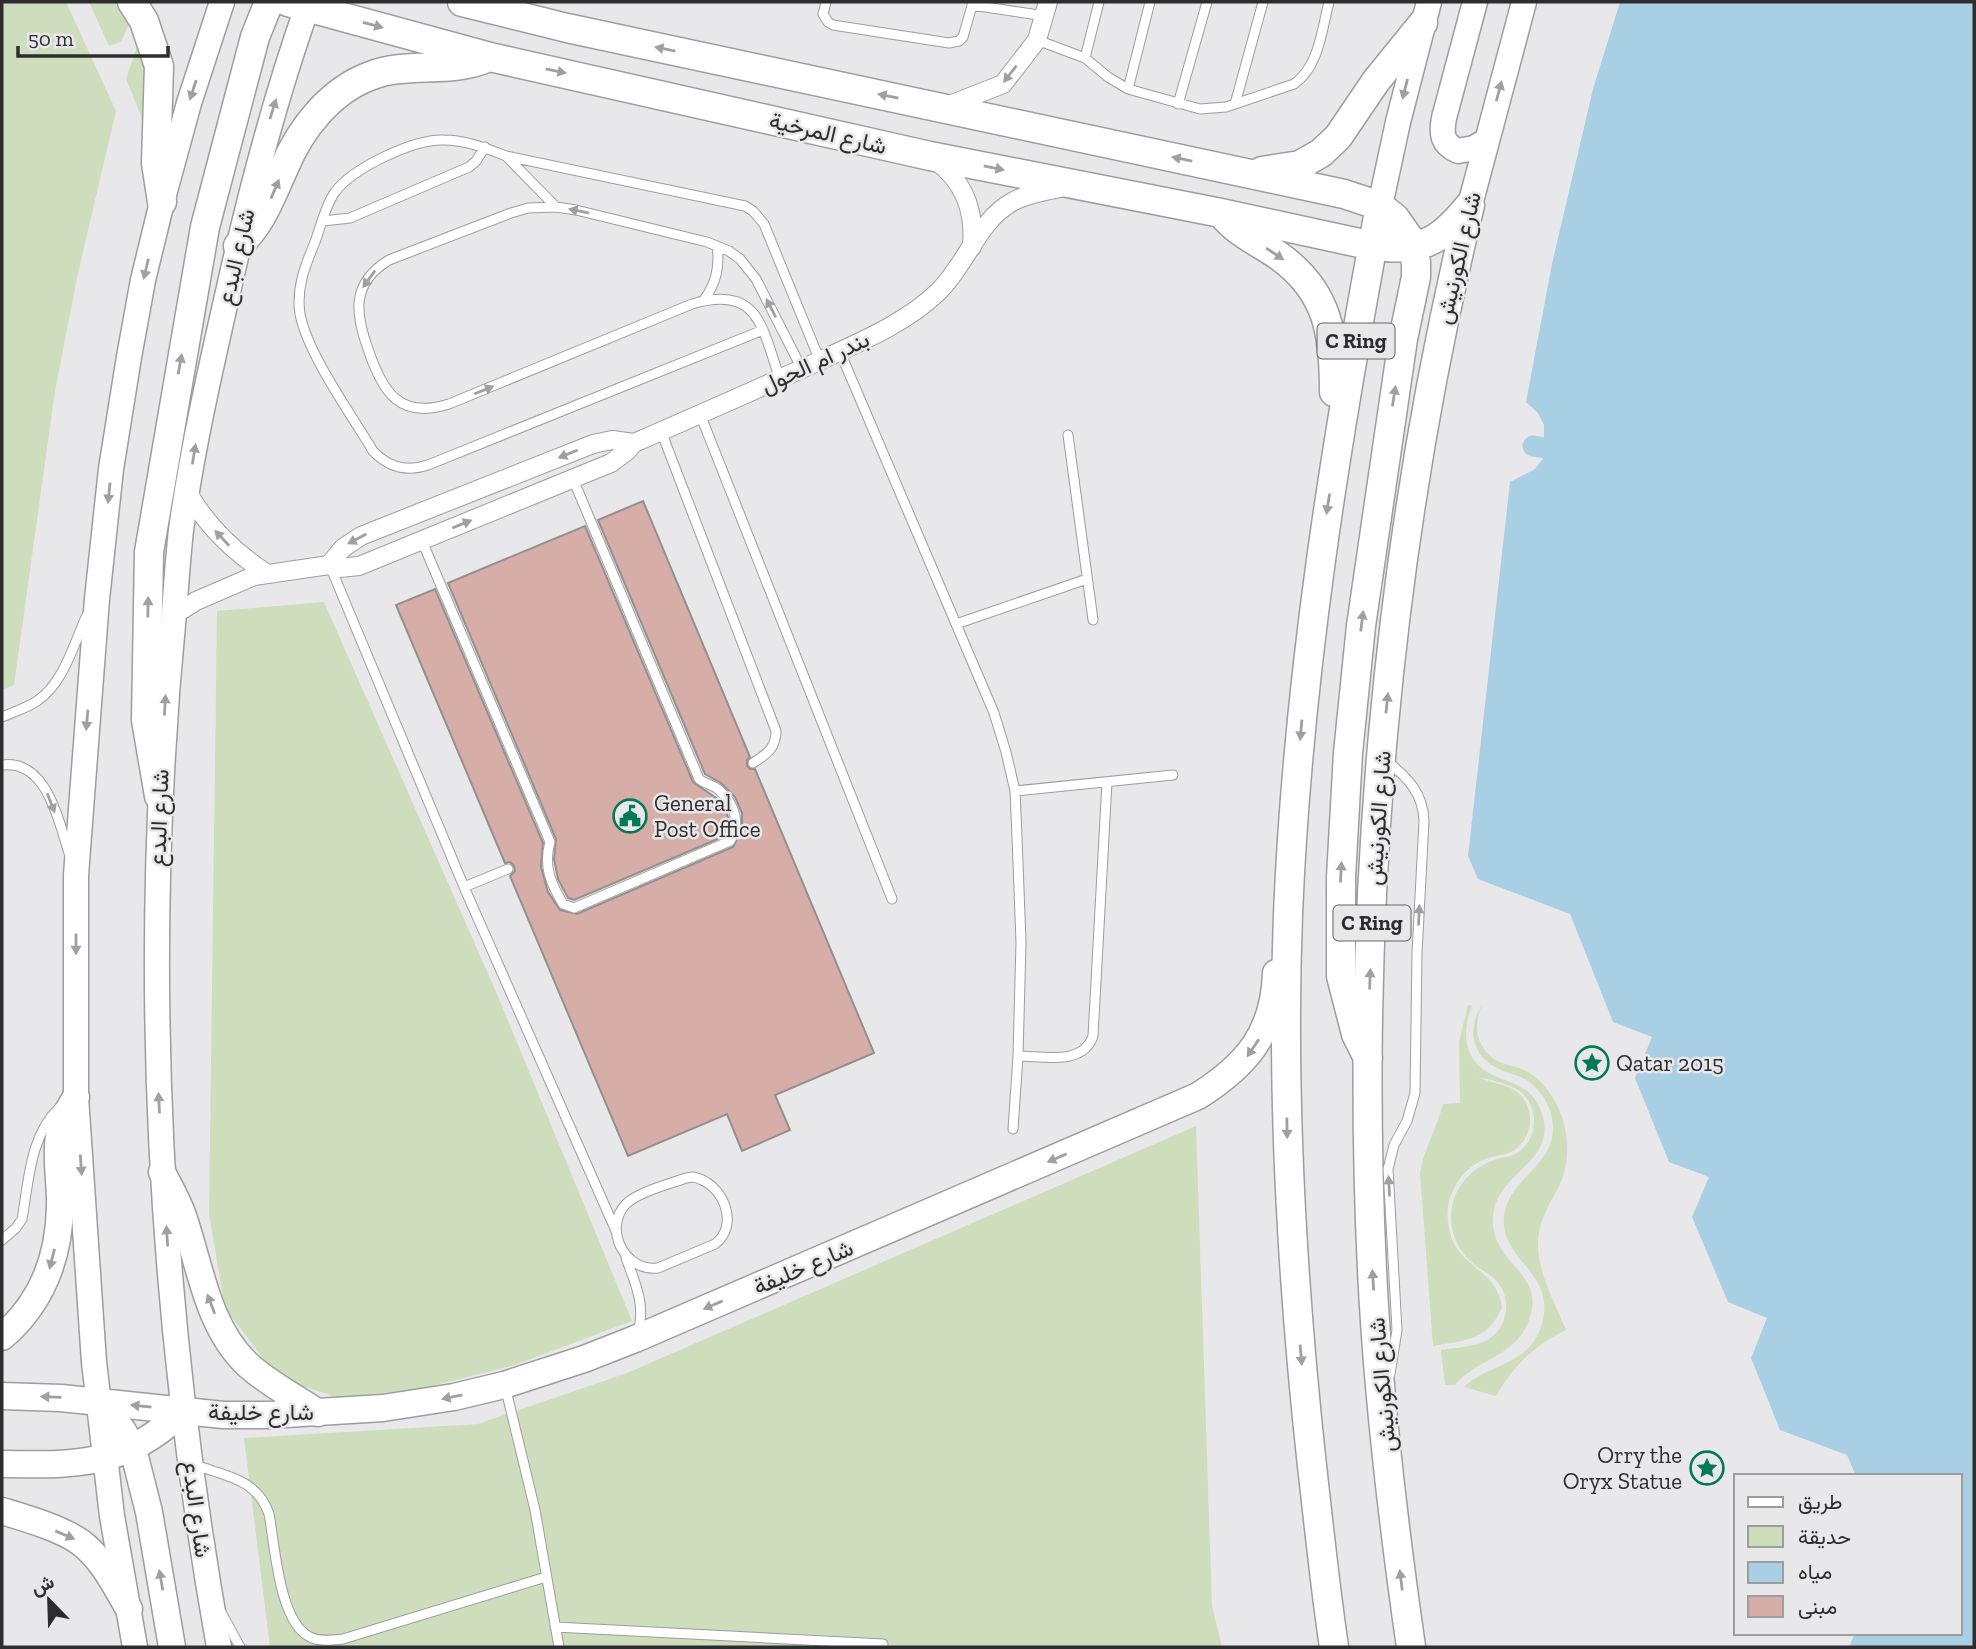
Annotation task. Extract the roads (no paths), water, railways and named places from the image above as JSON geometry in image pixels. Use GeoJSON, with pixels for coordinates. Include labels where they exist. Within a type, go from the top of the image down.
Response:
{"type":"FeatureCollection","features":[{"type":"Feature","properties":{"kind":"highway"},"geometry":{"type":"LineString","coordinates":[[132,2],[144,21],[159,66],[156,163],[162,202]]}},
{"type":"Feature","properties":{"kind":"highway"},"geometry":{"type":"LineString","coordinates":[[159,796],[146,720],[149,552],[205,227],[255,37],[269,2]]}},
{"type":"Feature","properties":{"kind":"highway","name":"شارع المرخية"},"geometry":{"type":"LineString","coordinates":[[462,2],[567,28],[1344,194],[1380,206]]}},
{"type":"Feature","properties":{"kind":"highway"},"geometry":{"type":"LineString","coordinates":[[537,2],[556,13],[567,28]]}},
{"type":"Feature","properties":{"kind":"highway","name":"شارع المرخية"},"geometry":{"type":"LineString","coordinates":[[301,3],[490,57],[930,156],[1373,246],[1413,248]]}},
{"type":"Feature","properties":{"kind":"highway"},"geometry":{"type":"LineString","coordinates":[[1249,173],[1300,164],[1321,153],[1338,137],[1426,13]]}},
{"type":"Feature","properties":{"kind":"highway"},"geometry":{"type":"LineString","coordinates":[[238,246],[255,226],[270,200],[295,145],[325,104],[335,96],[358,82],[386,71],[457,67],[490,57]]}},
{"type":"Feature","properties":{"kind":"highway"},"geometry":{"type":"LineString","coordinates":[[1413,248],[1441,235],[1470,205]]}},
{"type":"Feature","properties":{"kind":"highway","name":"شارع الكورنيش"},"geometry":{"type":"LineString","coordinates":[[1411,1647],[1382,1399],[1371,1238],[1368,1058],[1373,889],[1382,758],[1404,552],[1446,304],[1470,205]]}},
{"type":"Feature","properties":{"kind":"highway"},"geometry":{"type":"LineString","coordinates":[[1368,1058],[1356,1034],[1341,976],[1339,937],[1348,752],[1361,626],[1399,364],[1416,276],[1413,248],[1403,227],[1380,206]]}},
{"type":"Feature","properties":{"kind":"highway","name":"C Ring"},"geometry":{"type":"LineString","coordinates":[[1334,1647],[1305,1401],[1294,1261],[1288,1143],[1288,914],[1310,638],[1338,436],[1380,206]]}},
{"type":"Feature","properties":{"kind":"highway"},"geometry":{"type":"LineString","coordinates":[[1221,213],[1231,225],[1300,273],[1308,281],[1323,308],[1333,344],[1334,411],[1338,436]]}},
{"type":"Feature","properties":{"kind":"main road"},"geometry":{"type":"LineString","coordinates":[[135,1647],[112,1516],[94,1362],[76,1097],[76,875],[97,599],[111,469],[129,357],[162,202],[189,103],[222,2]]}},
{"type":"Feature","properties":{"kind":"main road"},"geometry":{"type":"LineString","coordinates":[[1475,2],[1444,118],[1442,137],[1458,151],[1474,148],[1486,141]]}},
{"type":"Feature","properties":{"kind":"main road","name":"شارع الكورنيش"},"geometry":{"type":"LineString","coordinates":[[1470,205],[1524,2]]}},
{"type":"Feature","properties":{"kind":"main road","name":"شارع البدع"},"geometry":{"type":"LineString","coordinates":[[219,1647],[183,1411],[162,1172],[157,1073],[159,796],[166,686],[181,531],[198,428],[238,246],[301,3]]}},
{"type":"Feature","properties":{"kind":"main road","name":"C Ring"},"geometry":{"type":"LineString","coordinates":[[1380,206],[1426,13]]}},
{"type":"Feature","properties":{"kind":"main road","name":"شارع خليفة"},"geometry":{"type":"LineString","coordinates":[[2,1396],[61,1398],[223,1415],[318,1413],[395,1407],[454,1397],[505,1385],[564,1366],[635,1339],[1180,1104],[1215,1086],[1243,1062],[1263,1032],[1275,999],[1277,946],[1288,914]]}},
{"type":"Feature","properties":{"kind":"main road"},"geometry":{"type":"LineString","coordinates":[[2,1337],[27,1311],[45,1282],[52,1262],[60,1209],[59,1137],[66,1115],[76,1097]]}},
{"type":"Feature","properties":{"kind":"main road"},"geometry":{"type":"LineString","coordinates":[[162,1172],[182,1212],[200,1277],[217,1320],[228,1339],[246,1363],[318,1413]]}},
{"type":"Feature","properties":{"kind":"main road"},"geometry":{"type":"LineString","coordinates":[[100,1402],[124,1431],[133,1449],[149,1512],[172,1647]]}},
{"type":"Feature","properties":{"kind":"main road","name":"شارع خليفة"},"geometry":{"type":"LineString","coordinates":[[2,1464],[69,1465],[105,1458],[133,1449],[153,1437],[183,1411]]}},
{"type":"Feature","properties":{"kind":"main road"},"geometry":{"type":"LineString","coordinates":[[2,1511],[78,1541],[96,1556],[129,1609]]}},
{"type":"Feature","properties":{"kind":"street"},"geometry":{"type":"LineString","coordinates":[[941,108],[1003,84],[1037,40],[1047,9]]}},
{"type":"Feature","properties":{"kind":"street"},"geometry":{"type":"LineString","coordinates":[[930,156],[946,168],[966,196],[973,231],[972,247]]}},
{"type":"Feature","properties":{"kind":"street","name":"بندر ام الحول"},"geometry":{"type":"LineString","coordinates":[[174,615],[219,589],[265,573],[329,565],[340,568],[359,566],[611,463],[634,443],[840,352],[918,310],[959,268],[990,221],[1012,202],[1041,192],[1078,185]]}},
{"type":"Feature","properties":{"kind":"street","name":"بندر ام الحول"},"geometry":{"type":"LineString","coordinates":[[329,565],[352,541],[593,443],[612,440],[634,443]]}},
{"type":"Feature","properties":{"kind":"street"},"geometry":{"type":"LineString","coordinates":[[188,493],[207,522],[231,548],[265,573]]}},
{"type":"Feature","properties":{"kind":"lane"},"geometry":{"type":"LineString","coordinates":[[826,2],[823,14],[833,25],[949,43],[964,37],[972,4],[1047,9]]}},
{"type":"Feature","properties":{"kind":"lane"},"geometry":{"type":"LineString","coordinates":[[1085,58],[1099,2]]}},
{"type":"Feature","properties":{"kind":"lane"},"geometry":{"type":"LineString","coordinates":[[1128,89],[1150,2]]}},
{"type":"Feature","properties":{"kind":"lane"},"geometry":{"type":"LineString","coordinates":[[1178,104],[1207,2]]}},
{"type":"Feature","properties":{"kind":"lane"},"geometry":{"type":"LineString","coordinates":[[1235,104],[1263,2]]}},
{"type":"Feature","properties":{"kind":"lane"},"geometry":{"type":"LineString","coordinates":[[1037,40],[1085,58],[1128,89],[1208,110],[1294,84],[1311,67],[1329,2]]}},
{"type":"Feature","properties":{"kind":"lane"},"geometry":{"type":"LineString","coordinates":[[763,330],[428,465],[418,468],[395,467],[373,451],[313,351],[300,311],[300,285],[333,195],[340,187],[366,167],[413,146],[434,140],[455,141],[485,147],[506,156],[745,206],[764,224],[820,360]]}},
{"type":"Feature","properties":{"kind":"lane"},"geometry":{"type":"LineString","coordinates":[[323,221],[350,218],[469,166],[476,161],[485,147]]}},
{"type":"Feature","properties":{"kind":"lane"},"geometry":{"type":"LineString","coordinates":[[506,156],[556,207]]}},
{"type":"Feature","properties":{"kind":"lane"},"geometry":{"type":"LineString","coordinates":[[780,379],[763,330],[752,309],[730,299],[704,300],[438,408],[416,408],[388,393],[377,377],[358,318],[362,288],[373,271],[389,260],[511,213],[528,208],[556,207],[576,210],[717,246],[740,259],[757,279],[802,369]]}},
{"type":"Feature","properties":{"kind":"lane"},"geometry":{"type":"LineString","coordinates":[[704,300],[718,269],[717,246]]}},
{"type":"Feature","properties":{"kind":"lane"},"geometry":{"type":"LineString","coordinates":[[840,352],[994,713],[1015,791],[1021,942],[1013,1129]]}},
{"type":"Feature","properties":{"kind":"lane"},"geometry":{"type":"LineString","coordinates":[[700,414],[892,900]]}},
{"type":"Feature","properties":{"kind":"lane"},"geometry":{"type":"LineString","coordinates":[[661,431],[776,730],[776,742],[770,751],[753,763]]}},
{"type":"Feature","properties":{"kind":"lane"},"geometry":{"type":"LineString","coordinates":[[1068,435],[1093,620]]}},
{"type":"Feature","properties":{"kind":"lane"},"geometry":{"type":"LineString","coordinates":[[422,541],[550,842],[546,869],[563,904],[573,908],[730,841],[736,831],[736,816],[729,802],[718,788],[699,779],[573,479]]}},
{"type":"Feature","properties":{"kind":"lane"},"geometry":{"type":"LineString","coordinates":[[329,565],[464,887],[625,1253],[641,1304],[641,1322],[635,1339]]}},
{"type":"Feature","properties":{"kind":"lane"},"geometry":{"type":"LineString","coordinates":[[956,624],[1087,579]]}},
{"type":"Feature","properties":{"kind":"lane"},"geometry":{"type":"LineString","coordinates":[[2,717],[47,693],[97,599]]}},
{"type":"Feature","properties":{"kind":"lane"},"geometry":{"type":"LineString","coordinates":[[1382,758],[1414,786],[1422,803],[1424,821],[1417,953],[1416,1080],[1412,1106],[1394,1145],[1388,1169],[1397,1330],[1392,1365],[1382,1399]]}},
{"type":"Feature","properties":{"kind":"lane"},"geometry":{"type":"LineString","coordinates":[[2,765],[8,764],[27,770],[44,785],[76,875]]}},
{"type":"Feature","properties":{"kind":"lane"},"geometry":{"type":"LineString","coordinates":[[1015,791],[1173,775]]}},
{"type":"Feature","properties":{"kind":"lane"},"geometry":{"type":"LineString","coordinates":[[1018,1056],[1079,1055],[1090,1044],[1093,1036],[1107,782]]}},
{"type":"Feature","properties":{"kind":"lane"},"geometry":{"type":"LineString","coordinates":[[464,887],[508,869]]}},
{"type":"Feature","properties":{"kind":"lane"},"geometry":{"type":"LineString","coordinates":[[2,1240],[22,1219],[38,1136],[47,1120],[60,1107],[76,1097]]}},
{"type":"Feature","properties":{"kind":"lane"},"geometry":{"type":"LineString","coordinates":[[616,1231],[620,1213],[631,1200],[686,1178],[707,1181],[714,1185],[724,1204],[727,1214],[725,1231],[715,1244],[650,1269],[636,1266],[625,1253]]}},
{"type":"Feature","properties":{"kind":"lane"},"geometry":{"type":"LineString","coordinates":[[505,1385],[535,1510],[559,1647]]}},
{"type":"Feature","properties":{"kind":"lane"},"geometry":{"type":"LineString","coordinates":[[190,1463],[246,1483],[265,1501],[270,1514],[285,1599],[295,1623],[313,1639],[343,1639],[546,1577]]}},
{"type":"Feature","properties":{"kind":"lane"},"geometry":{"type":"LineString","coordinates":[[209,1591],[240,1647]]}},
{"type":"Feature","properties":{"kind":"lane"},"geometry":{"type":"LineString","coordinates":[[555,1628],[883,1644]]}},
{"type":"Feature","properties":{"kind":"water"},"geometry":{"type":"Polygon","coordinates":[[[1620,2],[1974,2],[1974,1647],[1849,1647],[1854,1635],[1962,1635],[1962,1474],[1855,1474],[1847,1455],[1780,1430],[1751,1358],[1767,1318],[1728,1302],[1692,1217],[1709,1177],[1669,1162],[1635,1078],[1652,1037],[1613,1022],[1570,914],[1478,879],[1468,856],[1510,482],[1535,469],[1544,457],[1544,425],[1538,413],[1526,402],[1552,264],[1593,89],[1620,2]]]}},
{"type":"Feature","properties":{"kind":"waterway"},"geometry":{"type":"LineString","coordinates":[[1533,446],[1545,448]]}},
{"type":"Feature","properties":{"kind":"place","name":"General Post Office"},"geometry":{"type":"Point","coordinates":[630,816]}},
{"type":"Feature","properties":{"kind":"place","name":"Qatar 2015"},"geometry":{"type":"Point","coordinates":[1592,1063]}},
{"type":"Feature","properties":{"kind":"place","name":"Orry the Oryx Statue"},"geometry":{"type":"Point","coordinates":[1707,1468]}}]}
